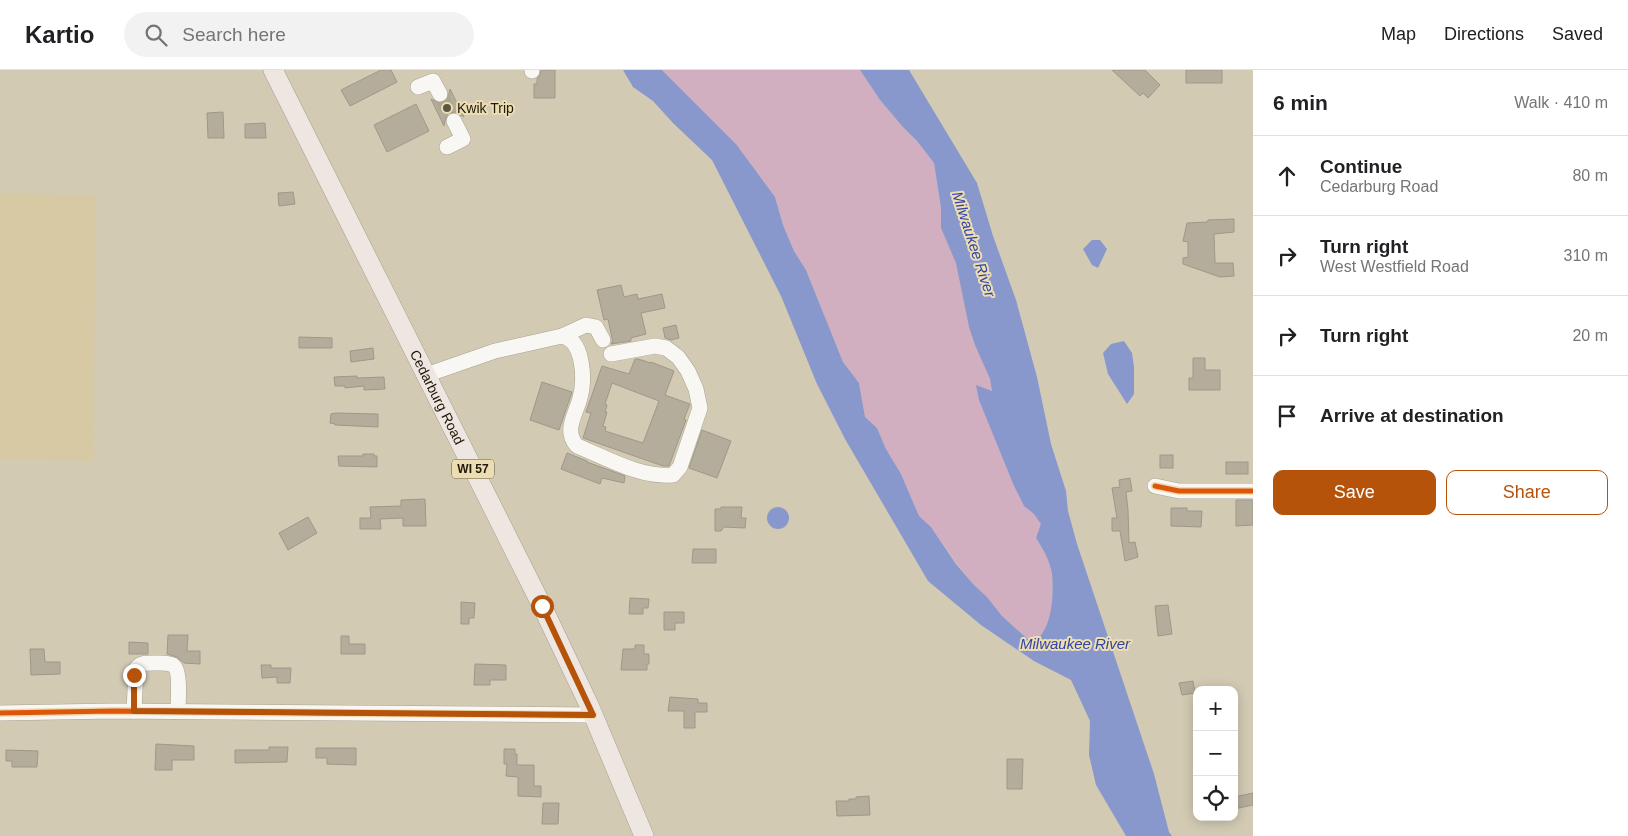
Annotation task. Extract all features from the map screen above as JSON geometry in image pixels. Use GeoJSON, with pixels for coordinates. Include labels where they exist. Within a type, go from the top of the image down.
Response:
{"type":"FeatureCollection","features":[{"type":"Feature","properties":{"kind":"main road","name":"Cedarburg Road"},"geometry":{"type":"LineString","coordinates":[[273,70],[542,606],[593,715],[644,836]]}},
{"type":"Feature","properties":{"kind":"street"},"geometry":{"type":"LineString","coordinates":[[418,87],[433,81],[440,94]]}},
{"type":"Feature","properties":{"kind":"street"},"geometry":{"type":"LineString","coordinates":[[447,147],[463,138],[454,121]]}},
{"type":"Feature","properties":{"kind":"street"},"geometry":{"type":"LineString","coordinates":[[426,375],[495,351],[562,336],[586,325],[596,327],[606,349],[655,346],[666,348],[678,357],[688,371],[696,389],[700,408],[680,467],[673,475],[664,476],[633,470],[577,446],[572,441],[570,434],[571,424],[581,396],[582,366],[578,348],[567,337],[562,336]]}},
{"type":"Feature","properties":{"kind":"street"},"geometry":{"type":"LineString","coordinates":[[1155,486],[1179,491],[1253,491]]}},
{"type":"Feature","properties":{"kind":"street"},"geometry":{"type":"LineString","coordinates":[[134,711],[136,669],[138,665],[143,663],[167,663],[176,668],[178,678],[178,711]]}},
{"type":"Feature","properties":{"kind":"street"},"geometry":{"type":"LineString","coordinates":[[0,713],[178,711],[593,715]]}},
{"type":"Feature","properties":{"kind":"shaded area"},"geometry":{"type":"Polygon","coordinates":[[[662,70],[860,70],[880,100],[934,163],[941,208],[941,228],[957,263],[969,327],[990,379],[992,392],[981,387],[998,445],[1024,506],[1042,524],[1036,538],[1051,570],[1053,584],[1052,603],[1044,631],[1032,643],[1002,616],[987,597],[974,585],[931,527],[919,516],[901,474],[886,449],[877,428],[865,417],[859,383],[843,362],[806,270],[794,251],[783,225],[775,197],[736,144],[662,70]]]}},
{"type":"Feature","properties":{"kind":"shaded area"},"geometry":{"type":"Polygon","coordinates":[[[0,193],[96,196],[93,461],[0,459],[0,193]]]}},
{"type":"Feature","properties":{"kind":"water","name":"Milwaukee River"},"geometry":{"type":"Polygon","coordinates":[[[623,70],[662,70],[736,144],[775,197],[783,225],[794,251],[806,270],[843,362],[859,383],[865,417],[877,428],[886,449],[901,474],[919,516],[931,527],[956,564],[974,585],[987,597],[1002,616],[1032,643],[1039,638],[1048,622],[1053,593],[1051,569],[1046,555],[1036,538],[1041,524],[1034,514],[1024,506],[1014,486],[979,400],[976,385],[992,391],[990,379],[969,327],[956,263],[941,228],[941,208],[934,163],[880,100],[860,70],[909,70],[977,183],[993,236],[1016,300],[1037,377],[1051,444],[1066,491],[1068,511],[1077,544],[1154,774],[1169,832],[1172,836],[1126,836],[1096,785],[1089,755],[1090,721],[1071,680],[1034,661],[981,625],[928,581],[845,439],[817,384],[781,296],[712,160],[653,101],[633,87],[623,70]]]}},
{"type":"Feature","properties":{"kind":"water"},"geometry":{"type":"Polygon","coordinates":[[[1092,240],[1100,240],[1107,249],[1098,268],[1092,265],[1083,249],[1092,240]]]}},
{"type":"Feature","properties":{"kind":"water"},"geometry":{"type":"Polygon","coordinates":[[[1124,341],[1132,353],[1134,367],[1134,394],[1127,404],[1108,374],[1103,353],[1111,344],[1124,341]]]}},
{"type":"Feature","properties":{"kind":"water"},"geometry":{"type":"Polygon","coordinates":[[[778,507],[786,510],[789,518],[786,526],[778,529],[770,526],[767,518],[770,510],[778,507]]]}},
{"type":"Feature","properties":{"kind":"building"},"geometry":{"type":"Polygon","coordinates":[[[381,70],[391,70],[397,82],[350,106],[341,90],[381,70]]]}},
{"type":"Feature","properties":{"kind":"building"},"geometry":{"type":"Polygon","coordinates":[[[541,70],[555,70],[555,98],[534,98],[534,84],[537,84],[541,70]]]}},
{"type":"Feature","properties":{"kind":"building"},"geometry":{"type":"Polygon","coordinates":[[[1112,70],[1145,70],[1160,85],[1148,98],[1143,93],[1140,96],[1112,70]]]}},
{"type":"Feature","properties":{"kind":"building"},"geometry":{"type":"Polygon","coordinates":[[[1186,70],[1222,70],[1222,83],[1186,83],[1186,70]]]}},
{"type":"Feature","properties":{"kind":"building"},"geometry":{"type":"Polygon","coordinates":[[[450,89],[464,117],[455,112],[449,113],[446,116],[444,126],[431,99],[439,103],[444,102],[448,98],[450,89]]]}},
{"type":"Feature","properties":{"kind":"building","name":"Kwik Trip"},"geometry":{"type":"Polygon","coordinates":[[[416,104],[429,131],[387,152],[374,125],[416,104]]]}},
{"type":"Feature","properties":{"kind":"building"},"geometry":{"type":"Polygon","coordinates":[[[223,112],[224,138],[208,138],[207,113],[223,112]]]}},
{"type":"Feature","properties":{"kind":"building"},"geometry":{"type":"Polygon","coordinates":[[[265,123],[266,138],[245,138],[245,124],[265,123]]]}},
{"type":"Feature","properties":{"kind":"building"},"geometry":{"type":"Polygon","coordinates":[[[293,192],[295,204],[279,206],[278,193],[293,192]]]}},
{"type":"Feature","properties":{"kind":"building"},"geometry":{"type":"Polygon","coordinates":[[[1234,219],[1234,232],[1214,234],[1215,263],[1233,263],[1234,276],[1220,277],[1183,264],[1183,258],[1188,257],[1188,242],[1183,241],[1187,223],[1234,219]]]}},
{"type":"Feature","properties":{"kind":"building"},"geometry":{"type":"Polygon","coordinates":[[[621,285],[624,297],[637,294],[638,299],[662,294],[665,308],[641,313],[646,334],[631,338],[631,341],[611,344],[613,343],[608,319],[604,320],[597,290],[621,285]]]}},
{"type":"Feature","properties":{"kind":"building"},"geometry":{"type":"Polygon","coordinates":[[[676,325],[679,338],[671,340],[665,338],[663,328],[676,325]]]}},
{"type":"Feature","properties":{"kind":"building"},"geometry":{"type":"Polygon","coordinates":[[[299,337],[332,338],[332,348],[299,348],[299,337]]]}},
{"type":"Feature","properties":{"kind":"building"},"geometry":{"type":"Polygon","coordinates":[[[373,348],[374,359],[351,362],[350,351],[373,348]]]}},
{"type":"Feature","properties":{"kind":"building"},"geometry":{"type":"Polygon","coordinates":[[[1193,358],[1205,358],[1205,370],[1220,370],[1220,390],[1189,390],[1189,378],[1193,378],[1193,358]]]}},
{"type":"Feature","properties":{"kind":"building"},"geometry":{"type":"Polygon","coordinates":[[[635,359],[651,362],[674,371],[665,395],[690,404],[669,466],[663,466],[583,438],[591,413],[586,412],[602,366],[629,374],[635,359]],[[612,383],[605,404],[607,405],[605,412],[607,412],[603,426],[606,427],[605,431],[643,443],[659,401],[612,383]]]}},
{"type":"Feature","properties":{"kind":"building"},"geometry":{"type":"Polygon","coordinates":[[[357,376],[357,378],[384,377],[385,389],[364,390],[364,386],[345,388],[345,386],[335,386],[334,377],[357,376]]]}},
{"type":"Feature","properties":{"kind":"building"},"geometry":{"type":"Polygon","coordinates":[[[542,382],[572,392],[559,430],[530,420],[542,382]]]}},
{"type":"Feature","properties":{"kind":"building"},"geometry":{"type":"Polygon","coordinates":[[[331,414],[378,414],[378,427],[335,425],[330,423],[331,414]]]}},
{"type":"Feature","properties":{"kind":"building"},"geometry":{"type":"Polygon","coordinates":[[[702,430],[731,441],[717,478],[689,468],[702,430]]]}},
{"type":"Feature","properties":{"kind":"building"},"geometry":{"type":"Polygon","coordinates":[[[567,453],[625,476],[624,483],[602,478],[600,484],[561,469],[567,453]]]}},
{"type":"Feature","properties":{"kind":"building"},"geometry":{"type":"Polygon","coordinates":[[[363,454],[374,454],[374,456],[377,456],[377,467],[339,466],[338,456],[363,456],[363,454]]]}},
{"type":"Feature","properties":{"kind":"building"},"geometry":{"type":"Polygon","coordinates":[[[1160,455],[1173,455],[1173,468],[1160,468],[1160,455]]]}},
{"type":"Feature","properties":{"kind":"building"},"geometry":{"type":"Polygon","coordinates":[[[1226,462],[1248,462],[1248,474],[1226,474],[1226,462]]]}},
{"type":"Feature","properties":{"kind":"building"},"geometry":{"type":"Polygon","coordinates":[[[1130,478],[1132,491],[1126,492],[1129,543],[1135,542],[1138,557],[1125,561],[1120,531],[1112,531],[1112,518],[1117,518],[1112,488],[1120,487],[1119,480],[1130,478]]]}},
{"type":"Feature","properties":{"kind":"building"},"geometry":{"type":"Polygon","coordinates":[[[425,499],[426,526],[403,526],[403,518],[380,519],[381,529],[360,529],[360,518],[371,518],[370,507],[401,506],[401,500],[425,499]]]}},
{"type":"Feature","properties":{"kind":"building"},"geometry":{"type":"Polygon","coordinates":[[[1236,500],[1253,500],[1253,525],[1236,526],[1236,500]]]}},
{"type":"Feature","properties":{"kind":"building"},"geometry":{"type":"Polygon","coordinates":[[[721,507],[742,507],[741,518],[746,518],[745,528],[724,527],[721,531],[715,531],[715,509],[721,509],[721,507]]]}},
{"type":"Feature","properties":{"kind":"building"},"geometry":{"type":"Polygon","coordinates":[[[1171,508],[1187,508],[1187,511],[1202,511],[1201,527],[1171,526],[1171,508]]]}},
{"type":"Feature","properties":{"kind":"building"},"geometry":{"type":"Polygon","coordinates":[[[308,517],[317,533],[288,550],[279,533],[308,517]]]}},
{"type":"Feature","properties":{"kind":"building"},"geometry":{"type":"Polygon","coordinates":[[[693,549],[716,549],[716,563],[692,563],[693,549]]]}},
{"type":"Feature","properties":{"kind":"building"},"geometry":{"type":"Polygon","coordinates":[[[630,598],[649,599],[648,608],[643,608],[643,614],[629,614],[630,598]]]}},
{"type":"Feature","properties":{"kind":"building"},"geometry":{"type":"Polygon","coordinates":[[[461,602],[475,603],[474,618],[469,618],[469,624],[461,624],[461,602]]]}},
{"type":"Feature","properties":{"kind":"building"},"geometry":{"type":"Polygon","coordinates":[[[1168,605],[1172,634],[1158,636],[1155,606],[1168,605]]]}},
{"type":"Feature","properties":{"kind":"building"},"geometry":{"type":"Polygon","coordinates":[[[664,612],[684,612],[684,623],[675,623],[675,630],[664,630],[664,612]]]}},
{"type":"Feature","properties":{"kind":"building"},"geometry":{"type":"Polygon","coordinates":[[[168,635],[188,635],[187,651],[200,651],[200,664],[184,663],[177,657],[167,654],[168,635]]]}},
{"type":"Feature","properties":{"kind":"building"},"geometry":{"type":"Polygon","coordinates":[[[341,636],[349,636],[349,644],[365,644],[365,654],[341,654],[341,636]]]}},
{"type":"Feature","properties":{"kind":"building"},"geometry":{"type":"Polygon","coordinates":[[[129,642],[148,643],[148,654],[129,654],[129,642]]]}},
{"type":"Feature","properties":{"kind":"building"},"geometry":{"type":"Polygon","coordinates":[[[635,645],[644,645],[644,654],[649,654],[647,670],[621,670],[623,649],[635,649],[635,645]]]}},
{"type":"Feature","properties":{"kind":"building"},"geometry":{"type":"Polygon","coordinates":[[[30,649],[44,649],[45,662],[60,662],[60,674],[31,675],[30,649]]]}},
{"type":"Feature","properties":{"kind":"building"},"geometry":{"type":"Polygon","coordinates":[[[475,664],[506,665],[506,680],[490,680],[490,685],[474,685],[475,664]]]}},
{"type":"Feature","properties":{"kind":"building"},"geometry":{"type":"Polygon","coordinates":[[[261,665],[271,665],[271,668],[291,668],[290,683],[277,683],[277,677],[262,678],[261,665]]]}},
{"type":"Feature","properties":{"kind":"building"},"geometry":{"type":"Polygon","coordinates":[[[1193,681],[1193,693],[1182,695],[1179,683],[1193,681]]]}},
{"type":"Feature","properties":{"kind":"building"},"geometry":{"type":"Polygon","coordinates":[[[670,697],[698,699],[698,703],[707,703],[707,712],[695,712],[695,728],[684,728],[684,711],[668,711],[670,697]]]}},
{"type":"Feature","properties":{"kind":"building"},"geometry":{"type":"Polygon","coordinates":[[[156,744],[194,746],[194,760],[172,760],[172,770],[155,770],[156,744]]]}},
{"type":"Feature","properties":{"kind":"building"},"geometry":{"type":"Polygon","coordinates":[[[269,747],[288,747],[287,762],[235,763],[235,750],[269,750],[269,747]]]}},
{"type":"Feature","properties":{"kind":"building"},"geometry":{"type":"Polygon","coordinates":[[[316,748],[356,748],[356,765],[327,764],[327,758],[316,758],[316,748]]]}},
{"type":"Feature","properties":{"kind":"building"},"geometry":{"type":"Polygon","coordinates":[[[504,749],[515,749],[517,765],[534,765],[534,786],[541,786],[541,797],[518,796],[518,777],[506,776],[507,764],[504,764],[504,749]]]}},
{"type":"Feature","properties":{"kind":"building"},"geometry":{"type":"Polygon","coordinates":[[[6,750],[38,751],[37,767],[12,767],[12,761],[6,761],[6,750]]]}},
{"type":"Feature","properties":{"kind":"building"},"geometry":{"type":"Polygon","coordinates":[[[1007,759],[1023,759],[1022,789],[1007,789],[1007,759]]]}},
{"type":"Feature","properties":{"kind":"building"},"geometry":{"type":"Polygon","coordinates":[[[1253,793],[1253,805],[1238,808],[1238,796],[1253,793]]]}},
{"type":"Feature","properties":{"kind":"building"},"geometry":{"type":"Polygon","coordinates":[[[869,796],[870,815],[837,816],[836,801],[849,801],[849,799],[856,799],[856,797],[869,796]]]}},
{"type":"Feature","properties":{"kind":"building"},"geometry":{"type":"Polygon","coordinates":[[[543,803],[559,803],[558,824],[542,824],[543,803]]]}},
{"type":"Feature","properties":{"kind":"tunnel"},"geometry":{"type":"LineString","coordinates":[[440,94],[454,121]]}},
{"type":"Feature","properties":{"kind":"cycle path"},"geometry":{"type":"LineString","coordinates":[[1155,486],[1179,491],[1253,491]]}},
{"type":"Feature","properties":{"kind":"cycle path"},"geometry":{"type":"LineString","coordinates":[[0,713],[114,711],[593,715]]}},
{"type":"Feature","properties":{"kind":"place","name":"Kwik Trip"},"geometry":{"type":"Point","coordinates":[447,108]}},
{"type":"Feature","properties":{"kind":"route"},"geometry":{"type":"LineString","coordinates":[[134,675],[134,711],[593,715],[542,606]]}}]}
